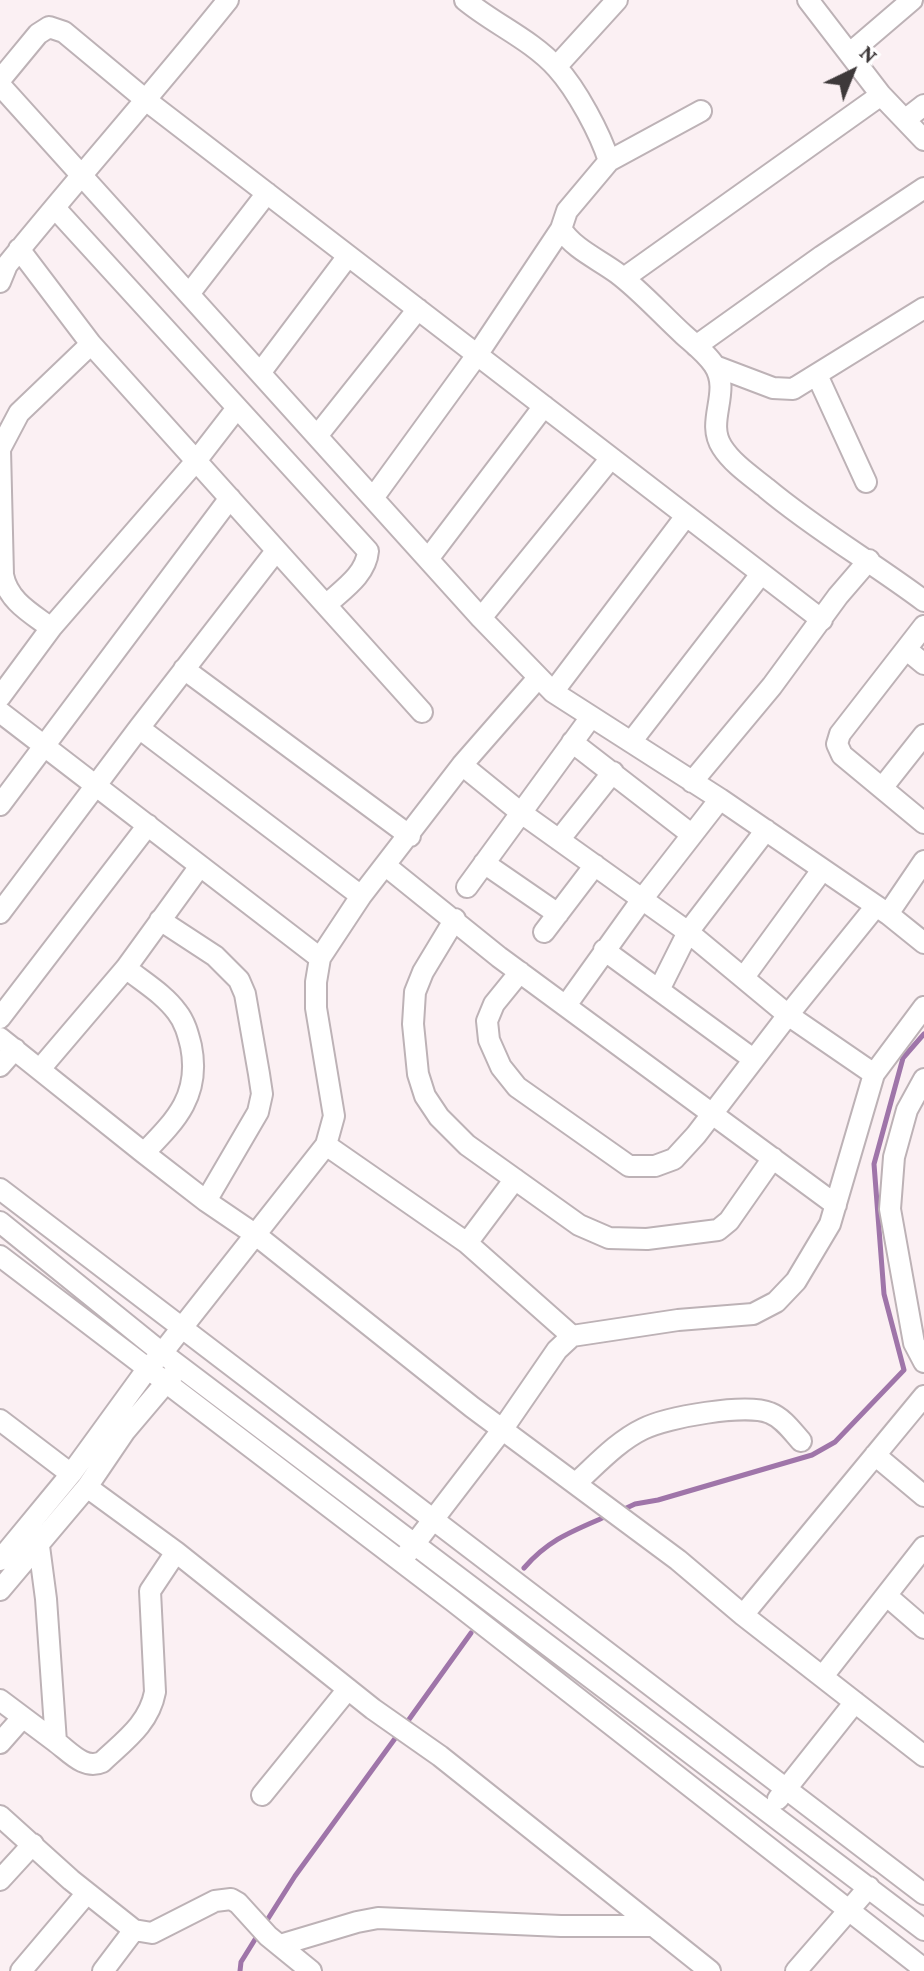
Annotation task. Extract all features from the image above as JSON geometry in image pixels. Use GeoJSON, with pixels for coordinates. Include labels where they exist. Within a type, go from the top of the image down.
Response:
{"type":"FeatureCollection","features":[{"type":"Feature","properties":{"kind":"street"},"geometry":{"type":"LineString","coordinates":[[228,0],[147,101],[80,174],[7,266],[91,344],[422,712]]}},
{"type":"Feature","properties":{"kind":"street"},"geometry":{"type":"LineString","coordinates":[[556,67],[617,0]]}},
{"type":"Feature","properties":{"kind":"street"},"geometry":{"type":"LineString","coordinates":[[808,0],[881,95],[924,140]]}},
{"type":"Feature","properties":{"kind":"street"},"geometry":{"type":"LineString","coordinates":[[850,53],[912,0]]}},
{"type":"Feature","properties":{"kind":"street"},"geometry":{"type":"LineString","coordinates":[[476,3],[556,67],[604,145],[609,161]]}},
{"type":"Feature","properties":{"kind":"street"},"geometry":{"type":"LineString","coordinates":[[822,620],[147,101],[64,32],[49,27],[38,34],[0,82],[481,618],[545,685],[766,830],[882,910],[924,943]]}},
{"type":"Feature","properties":{"kind":"street"},"geometry":{"type":"LineString","coordinates":[[624,278],[881,95]]}},
{"type":"Feature","properties":{"kind":"street"},"geometry":{"type":"LineString","coordinates":[[906,119],[924,105]]}},
{"type":"Feature","properties":{"kind":"street"},"geometry":{"type":"LineString","coordinates":[[373,498],[477,355],[561,229],[567,211],[609,161],[701,111]]}},
{"type":"Feature","properties":{"kind":"street"},"geometry":{"type":"LineString","coordinates":[[696,346],[924,188]]}},
{"type":"Feature","properties":{"kind":"street"},"geometry":{"type":"LineString","coordinates":[[189,294],[267,193]]}},
{"type":"Feature","properties":{"kind":"street"},"geometry":{"type":"LineString","coordinates":[[55,208],[368,551],[362,572],[326,605]]}},
{"type":"Feature","properties":{"kind":"street"},"geometry":{"type":"LineString","coordinates":[[561,229],[567,239],[624,278],[715,366],[785,390],[800,386],[924,308]]}},
{"type":"Feature","properties":{"kind":"street"},"geometry":{"type":"LineString","coordinates":[[260,373],[348,256]]}},
{"type":"Feature","properties":{"kind":"street"},"geometry":{"type":"LineString","coordinates":[[317,436],[418,309]]}},
{"type":"Feature","properties":{"kind":"street"},"geometry":{"type":"LineString","coordinates":[[51,628],[16,602],[6,590],[0,449],[19,413],[91,344]]}},
{"type":"Feature","properties":{"kind":"street"},"geometry":{"type":"LineString","coordinates":[[715,366],[721,387],[715,424],[722,449],[740,468],[802,518],[869,560],[924,601]]}},
{"type":"Feature","properties":{"kind":"street"},"geometry":{"type":"LineString","coordinates":[[817,375],[866,482]]}},
{"type":"Feature","properties":{"kind":"street"},"geometry":{"type":"LineString","coordinates":[[428,559],[544,406]]}},
{"type":"Feature","properties":{"kind":"street"},"geometry":{"type":"LineString","coordinates":[[0,697],[51,628],[196,461],[237,408]]}},
{"type":"Feature","properties":{"kind":"street"},"geometry":{"type":"LineString","coordinates":[[481,618],[611,458]]}},
{"type":"Feature","properties":{"kind":"street"},"geometry":{"type":"LineString","coordinates":[[0,805],[230,498]]}},
{"type":"Feature","properties":{"kind":"street"},"geometry":{"type":"LineString","coordinates":[[79,1481],[155,1360],[326,1145],[334,1116],[316,1008],[320,958],[361,896],[462,765],[545,685],[686,516]]}},
{"type":"Feature","properties":{"kind":"street"},"geometry":{"type":"LineString","coordinates":[[0,913],[276,551]]}},
{"type":"Feature","properties":{"kind":"street"},"geometry":{"type":"LineString","coordinates":[[692,782],[772,686],[838,596],[869,560]]}},
{"type":"Feature","properties":{"kind":"street"},"geometry":{"type":"LineString","coordinates":[[631,742],[761,574]]}},
{"type":"Feature","properties":{"kind":"street"},"geometry":{"type":"LineString","coordinates":[[924,626],[840,734],[837,744],[842,755],[924,823]]}},
{"type":"Feature","properties":{"kind":"street"},"geometry":{"type":"LineString","coordinates":[[907,650],[924,664]]}},
{"type":"Feature","properties":{"kind":"street"},"geometry":{"type":"LineString","coordinates":[[184,669],[410,836]]}},
{"type":"Feature","properties":{"kind":"street"},"geometry":{"type":"LineString","coordinates":[[0,712],[320,958]]}},
{"type":"Feature","properties":{"kind":"street"},"geometry":{"type":"LineString","coordinates":[[467,887],[591,717]]}},
{"type":"Feature","properties":{"kind":"street"},"geometry":{"type":"LineString","coordinates":[[139,728],[361,896]]}},
{"type":"Feature","properties":{"kind":"street"},"geometry":{"type":"LineString","coordinates":[[882,788],[924,735]]}},
{"type":"Feature","properties":{"kind":"street"},"geometry":{"type":"LineString","coordinates":[[572,742],[691,834]]}},
{"type":"Feature","properties":{"kind":"street"},"geometry":{"type":"LineString","coordinates":[[462,765],[520,812],[688,932],[788,1015],[874,1074]]}},
{"type":"Feature","properties":{"kind":"street"},"geometry":{"type":"LineString","coordinates":[[559,840],[613,772]]}},
{"type":"Feature","properties":{"kind":"street"},"geometry":{"type":"LineString","coordinates":[[567,1004],[604,950],[720,799]]}},
{"type":"Feature","properties":{"kind":"street"},"geometry":{"type":"LineString","coordinates":[[0,1018],[148,825]]}},
{"type":"Feature","properties":{"kind":"street"},"geometry":{"type":"LineString","coordinates":[[659,990],[688,932],[766,830]]}},
{"type":"Feature","properties":{"kind":"street"},"geometry":{"type":"LineString","coordinates":[[520,972],[494,1004],[487,1021],[489,1040],[501,1067],[517,1087],[535,1101],[629,1166],[642,1168],[674,1159],[713,1114],[788,1015],[924,861]]}},
{"type":"Feature","properties":{"kind":"street"},"geometry":{"type":"LineString","coordinates":[[484,863],[558,914]]}},
{"type":"Feature","properties":{"kind":"street"},"geometry":{"type":"LineString","coordinates":[[544,932],[595,865]]}},
{"type":"Feature","properties":{"kind":"street"},"geometry":{"type":"LineString","coordinates":[[40,1069],[126,968],[200,866]]}},
{"type":"Feature","properties":{"kind":"street"},"geometry":{"type":"LineString","coordinates":[[386,866],[520,972],[836,1205]]}},
{"type":"Feature","properties":{"kind":"street"},"geometry":{"type":"LineString","coordinates":[[744,977],[822,870]]}},
{"type":"Feature","properties":{"kind":"street"},"geometry":{"type":"LineString","coordinates":[[455,919],[423,972],[415,992],[413,1024],[418,1074],[425,1096],[439,1117],[467,1145],[579,1225],[609,1238],[684,1236],[718,1230],[729,1221],[773,1158]]}},
{"type":"Feature","properties":{"kind":"street"},"geometry":{"type":"LineString","coordinates":[[160,920],[215,956],[239,980],[245,994],[259,1074],[262,1094],[258,1112],[206,1201]]}},
{"type":"Feature","properties":{"kind":"street"},"geometry":{"type":"LineString","coordinates":[[604,950],[753,1059]]}},
{"type":"Feature","properties":{"kind":"street"},"geometry":{"type":"LineString","coordinates":[[126,968],[179,1014],[192,1049],[191,1090],[170,1126],[144,1153]]}},
{"type":"Feature","properties":{"kind":"street"},"geometry":{"type":"LineString","coordinates":[[407,1553],[502,1430],[557,1350],[572,1336],[678,1320],[753,1314],[776,1302],[796,1281],[830,1224],[874,1074],[924,1007]]}},
{"type":"Feature","properties":{"kind":"street"},"geometry":{"type":"LineString","coordinates":[[0,1066],[7,1044],[206,1201],[256,1235],[502,1430],[678,1560],[743,1615],[924,1756]]}},
{"type":"Feature","properties":{"kind":"street"},"geometry":{"type":"LineString","coordinates":[[924,1079],[907,1110],[894,1157],[890,1209],[914,1343],[924,1362]]}},
{"type":"Feature","properties":{"kind":"street"},"geometry":{"type":"LineString","coordinates":[[326,1145],[467,1243],[572,1336]]}},
{"type":"Feature","properties":{"kind":"street"},"geometry":{"type":"LineString","coordinates":[[467,1243],[515,1179]]}},
{"type":"Feature","properties":{"kind":"street"},"geometry":{"type":"LineString","coordinates":[[0,1189],[924,1894]]}},
{"type":"Feature","properties":{"kind":"street"},"geometry":{"type":"LineString","coordinates":[[0,1222],[155,1360],[165,1381],[768,1812],[924,1930]]}},
{"type":"Feature","properties":{"kind":"street"},"geometry":{"type":"LineString","coordinates":[[0,1256],[155,1360],[181,1367],[924,1969]]}},
{"type":"Feature","properties":{"kind":"street"},"geometry":{"type":"LineString","coordinates":[[0,1590],[32,1539],[79,1481],[165,1381],[181,1367]]}},
{"type":"Feature","properties":{"kind":"street"},"geometry":{"type":"LineString","coordinates":[[743,1615],[924,1396]]}},
{"type":"Feature","properties":{"kind":"street"},"geometry":{"type":"LineString","coordinates":[[576,1483],[623,1442],[643,1429],[742,1407],[769,1412],[782,1420],[801,1441]]}},
{"type":"Feature","properties":{"kind":"street"},"geometry":{"type":"LineString","coordinates":[[0,1420],[176,1552],[373,1709],[440,1756],[710,1971]]}},
{"type":"Feature","properties":{"kind":"street"},"geometry":{"type":"LineString","coordinates":[[875,1455],[924,1496]]}},
{"type":"Feature","properties":{"kind":"street"},"geometry":{"type":"LineString","coordinates":[[0,1537],[32,1539]]}},
{"type":"Feature","properties":{"kind":"street"},"geometry":{"type":"LineString","coordinates":[[0,1560],[32,1539]]}},
{"type":"Feature","properties":{"kind":"street"},"geometry":{"type":"LineString","coordinates":[[32,1539],[46,1599],[56,1742]]}},
{"type":"Feature","properties":{"kind":"street"},"geometry":{"type":"LineString","coordinates":[[823,1676],[924,1547]]}},
{"type":"Feature","properties":{"kind":"street"},"geometry":{"type":"LineString","coordinates":[[0,1700],[85,1764],[95,1766],[102,1762],[146,1720],[152,1706],[155,1692],[150,1591],[176,1552]]}},
{"type":"Feature","properties":{"kind":"street"},"geometry":{"type":"LineString","coordinates":[[887,1596],[924,1626]]}},
{"type":"Feature","properties":{"kind":"street"},"geometry":{"type":"LineString","coordinates":[[262,1795],[348,1689]]}},
{"type":"Feature","properties":{"kind":"street"},"geometry":{"type":"LineString","coordinates":[[768,1812],[855,1702]]}},
{"type":"Feature","properties":{"kind":"street"},"geometry":{"type":"LineString","coordinates":[[0,1743],[22,1718]]}},
{"type":"Feature","properties":{"kind":"street"},"geometry":{"type":"LineString","coordinates":[[0,1816],[134,1930],[152,1933],[215,1901],[231,1899],[274,1941],[311,1971]]}},
{"type":"Feature","properties":{"kind":"street"},"geometry":{"type":"LineString","coordinates":[[0,1880],[33,1844]]}},
{"type":"Feature","properties":{"kind":"street"},"geometry":{"type":"LineString","coordinates":[[796,1971],[869,1887]]}},
{"type":"Feature","properties":{"kind":"street"},"geometry":{"type":"LineString","coordinates":[[21,1971],[87,1893]]}},
{"type":"Feature","properties":{"kind":"street"},"geometry":{"type":"LineString","coordinates":[[274,1941],[378,1918],[561,1926],[652,1926]]}},
{"type":"Feature","properties":{"kind":"street"},"geometry":{"type":"LineString","coordinates":[[103,1971],[134,1930]]}},
{"type":"Feature","properties":{"kind":"waterway"},"geometry":{"type":"LineString","coordinates":[[620,1511],[635,1504],[812,1455],[835,1442],[904,1370],[884,1294],[874,1164],[903,1058],[924,1034]]}},
{"type":"Feature","properties":{"kind":"waterway"},"geometry":{"type":"LineString","coordinates":[[524,1568],[552,1543],[607,1516]]}},
{"type":"Feature","properties":{"kind":"waterway"},"geometry":{"type":"LineString","coordinates":[[405,1725],[471,1633]]}},
{"type":"Feature","properties":{"kind":"waterway"},"geometry":{"type":"LineString","coordinates":[[264,1925],[295,1876],[399,1733]]}},
{"type":"Feature","properties":{"kind":"waterway"},"geometry":{"type":"LineString","coordinates":[[240,1971],[241,1962],[259,1933]]}}]}
